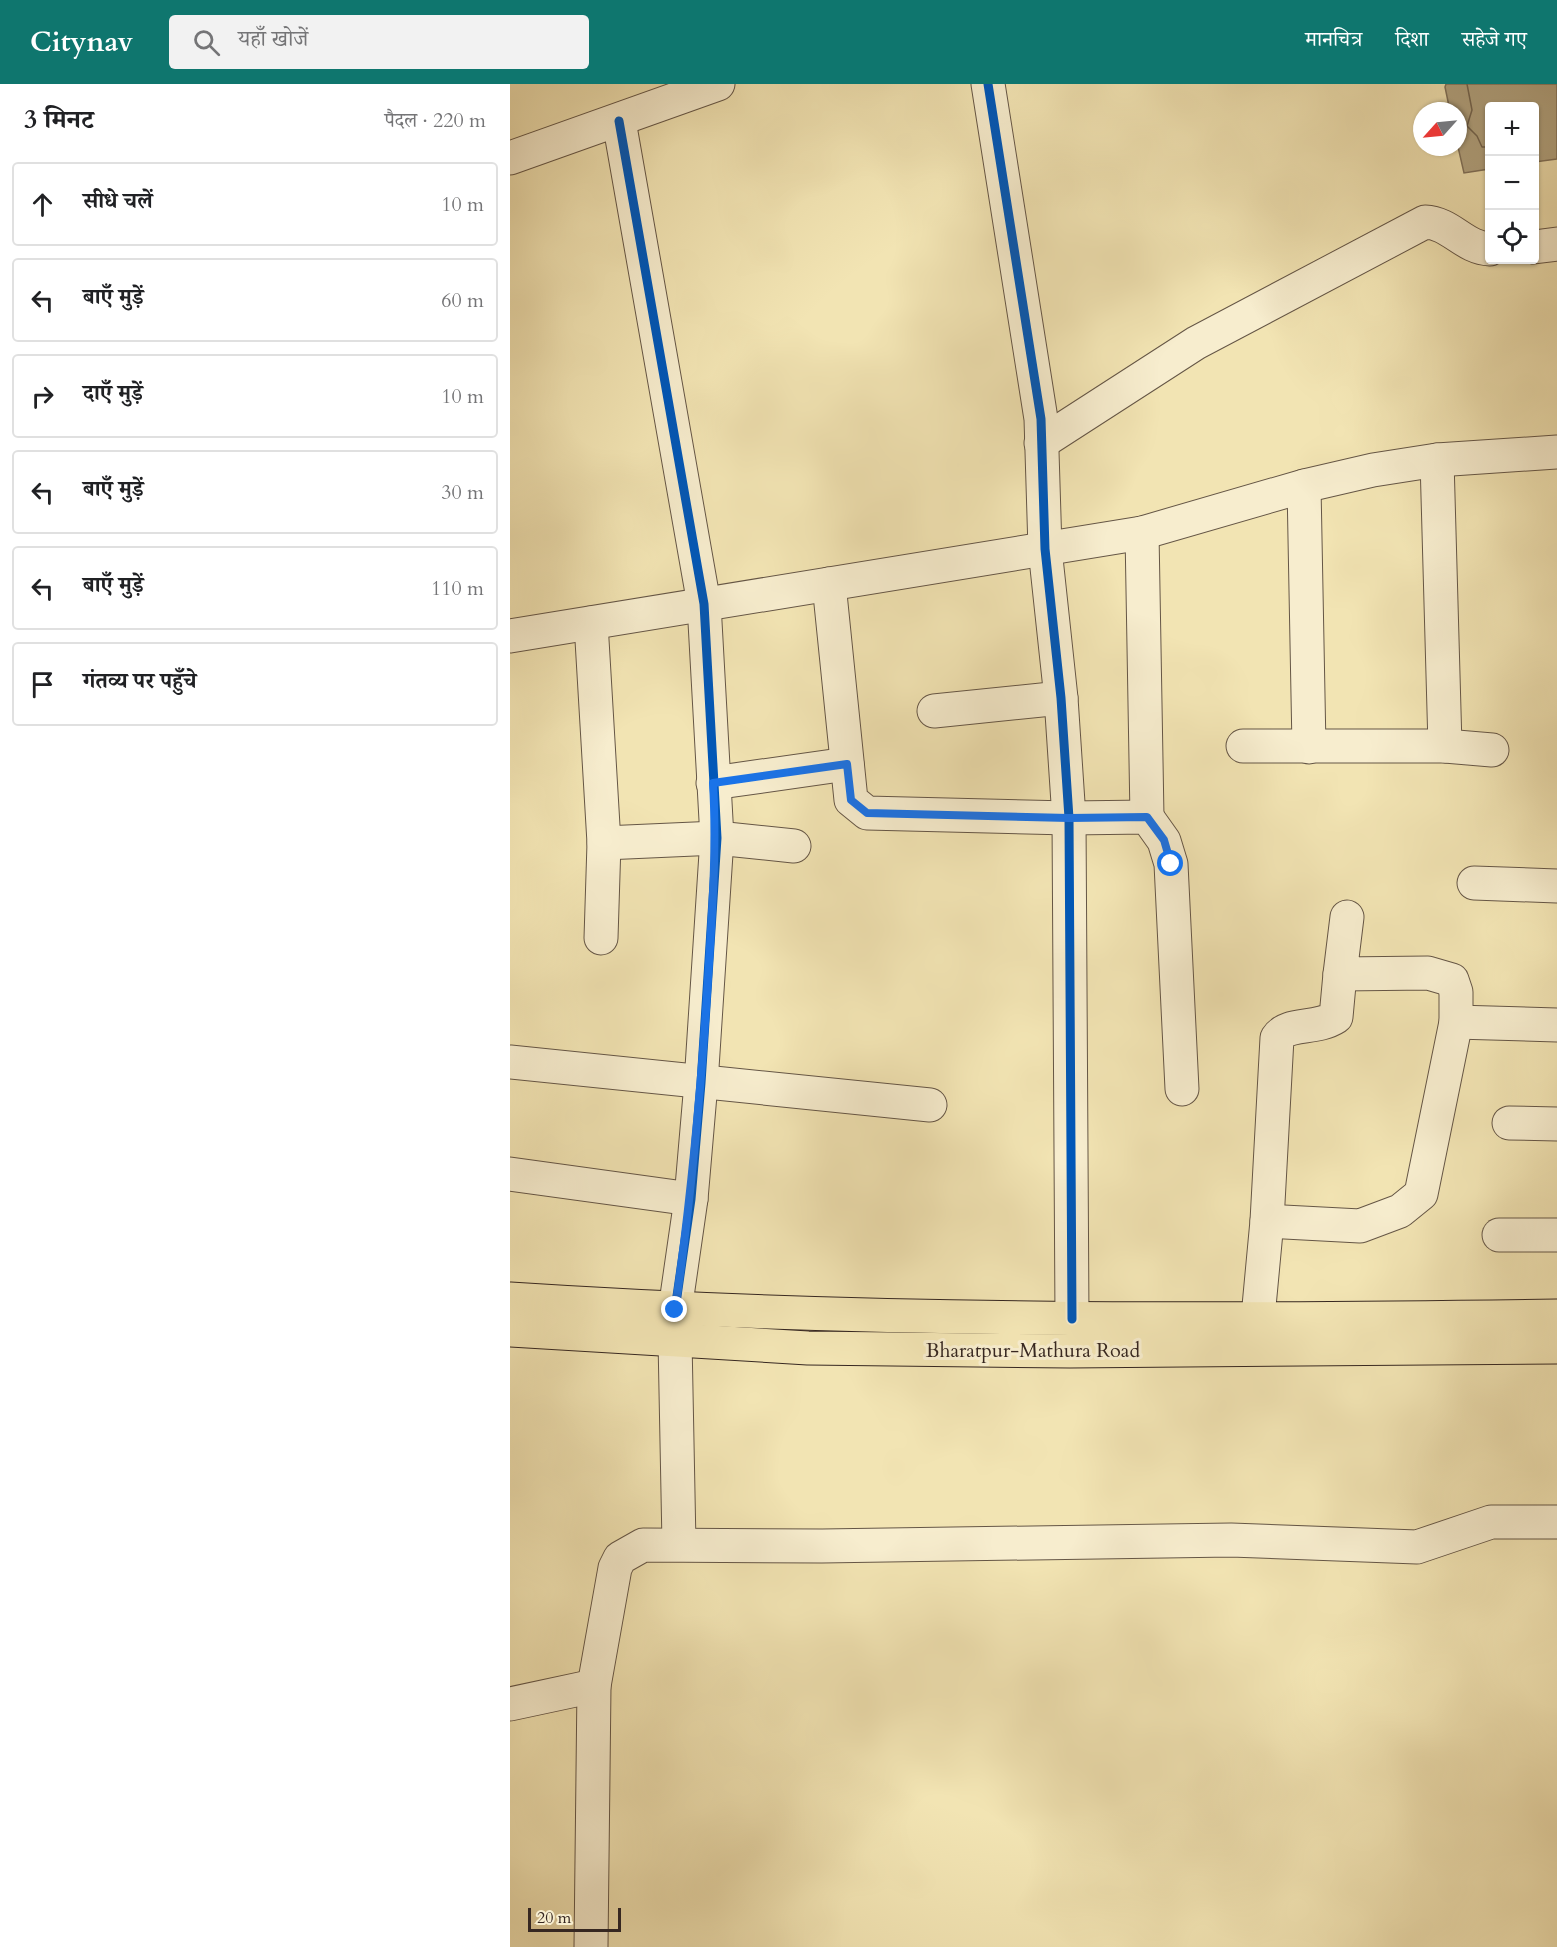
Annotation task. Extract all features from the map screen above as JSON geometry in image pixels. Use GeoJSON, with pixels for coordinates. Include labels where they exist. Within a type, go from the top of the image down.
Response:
{"type":"FeatureCollection","features":[{"type":"Feature","properties":{"kind":"highway","name":"Bharatpur-Mathura Road"},"geometry":{"type":"LineString","coordinates":[[510,1299],[808,1348],[1070,1351],[1557,1316]]}},
{"type":"Feature","properties":{"kind":"highway","name":"Bharatpur-Mathura Road"},"geometry":{"type":"LineString","coordinates":[[510,1330],[675,1325],[811,1313],[1072,1319],[1258,1317],[1342,1333],[1557,1347]]}},
{"type":"Feature","properties":{"kind":"highway"},"geometry":{"type":"LineString","coordinates":[[808,1348],[811,1313]]}},
{"type":"Feature","properties":{"kind":"street"},"geometry":{"type":"LineString","coordinates":[[510,158],[718,84]]}},
{"type":"Feature","properties":{"kind":"street"},"geometry":{"type":"LineString","coordinates":[[987,84],[1041,419],[1045,549],[1061,698],[1069,818],[1072,1319]]}},
{"type":"Feature","properties":{"kind":"street"},"geometry":{"type":"LineString","coordinates":[[619,121],[704,604],[717,838],[691,1199],[675,1325],[679,1544]]}},
{"type":"Feature","properties":{"kind":"street"},"geometry":{"type":"LineString","coordinates":[[1041,443],[1196,343],[1425,222],[1446,226],[1465,241],[1485,247]]}},
{"type":"Feature","properties":{"kind":"street"},"geometry":{"type":"LineString","coordinates":[[1539,246],[1557,244]]}},
{"type":"Feature","properties":{"kind":"street"},"geometry":{"type":"LineString","coordinates":[[510,636],[1142,533],[1304,486],[1373,470],[1437,460],[1557,452]]}},
{"type":"Feature","properties":{"kind":"street"},"geometry":{"type":"LineString","coordinates":[[1437,460],[1445,746]]}},
{"type":"Feature","properties":{"kind":"street"},"geometry":{"type":"LineString","coordinates":[[1304,486],[1309,747]]}},
{"type":"Feature","properties":{"kind":"street"},"geometry":{"type":"LineString","coordinates":[[1142,533],[1147,817],[1164,840],[1171,864],[1182,1089]]}},
{"type":"Feature","properties":{"kind":"street"},"geometry":{"type":"LineString","coordinates":[[829,584],[851,800],[867,813],[1069,818],[1147,817]]}},
{"type":"Feature","properties":{"kind":"street"},"geometry":{"type":"LineString","coordinates":[[591,623],[604,843],[601,938]]}},
{"type":"Feature","properties":{"kind":"street"},"geometry":{"type":"LineString","coordinates":[[934,711],[1061,698]]}},
{"type":"Feature","properties":{"kind":"street"},"geometry":{"type":"LineString","coordinates":[[1243,746],[1445,746],[1492,750]]}},
{"type":"Feature","properties":{"kind":"street"},"geometry":{"type":"LineString","coordinates":[[713,783],[847,764]]}},
{"type":"Feature","properties":{"kind":"street"},"geometry":{"type":"LineString","coordinates":[[604,843],[717,838],[794,846]]}},
{"type":"Feature","properties":{"kind":"street"},"geometry":{"type":"LineString","coordinates":[[1474,883],[1557,886]]}},
{"type":"Feature","properties":{"kind":"street"},"geometry":{"type":"LineString","coordinates":[[1258,1317],[1267,1221],[1277,1038],[1281,1032],[1290,1027],[1314,1027],[1336,1017],[1347,917]]}},
{"type":"Feature","properties":{"kind":"street"},"geometry":{"type":"LineString","coordinates":[[1267,1221],[1360,1226],[1400,1211],[1420,1194],[1456,1022],[1455,992],[1452,980],[1443,975],[1428,973],[1340,974]]}},
{"type":"Feature","properties":{"kind":"street"},"geometry":{"type":"LineString","coordinates":[[1456,1022],[1557,1025]]}},
{"type":"Feature","properties":{"kind":"street"},"geometry":{"type":"LineString","coordinates":[[510,1062],[930,1105]]}},
{"type":"Feature","properties":{"kind":"street"},"geometry":{"type":"LineString","coordinates":[[1509,1123],[1557,1124]]}},
{"type":"Feature","properties":{"kind":"street"},"geometry":{"type":"LineString","coordinates":[[510,1174],[691,1199]]}},
{"type":"Feature","properties":{"kind":"street"},"geometry":{"type":"LineString","coordinates":[[1499,1235],[1557,1235]]}},
{"type":"Feature","properties":{"kind":"street"},"geometry":{"type":"LineString","coordinates":[[591,1947],[594,1686],[615,1568],[620,1558],[643,1545],[822,1546],[1231,1540],[1417,1547],[1491,1522],[1557,1522]]}},
{"type":"Feature","properties":{"kind":"street"},"geometry":{"type":"LineString","coordinates":[[510,1704],[594,1686]]}},
{"type":"Feature","properties":{"kind":"water"},"geometry":{"type":"Polygon","coordinates":[[[1446,84],[1557,84],[1557,159],[1539,161],[1539,102],[1485,102],[1485,170],[1464,173],[1460,156],[1467,156],[1467,102],[1448,102],[1446,84]]]}},
{"type":"Feature","properties":{"kind":"cycle path"},"geometry":{"type":"LineString","coordinates":[[988,84],[1041,419],[1045,549],[1061,698],[1069,818],[1072,1319]]}},
{"type":"Feature","properties":{"kind":"cycle path"},"geometry":{"type":"LineString","coordinates":[[619,121],[704,604],[717,838],[691,1199],[675,1310]]}},
{"type":"Feature","properties":{"kind":"route"},"geometry":{"type":"LineString","coordinates":[[675,1310],[691,1199],[701,1083],[717,838],[713,783],[847,764],[851,800],[867,813],[1069,818],[1147,817],[1164,840],[1171,864]]}}]}
